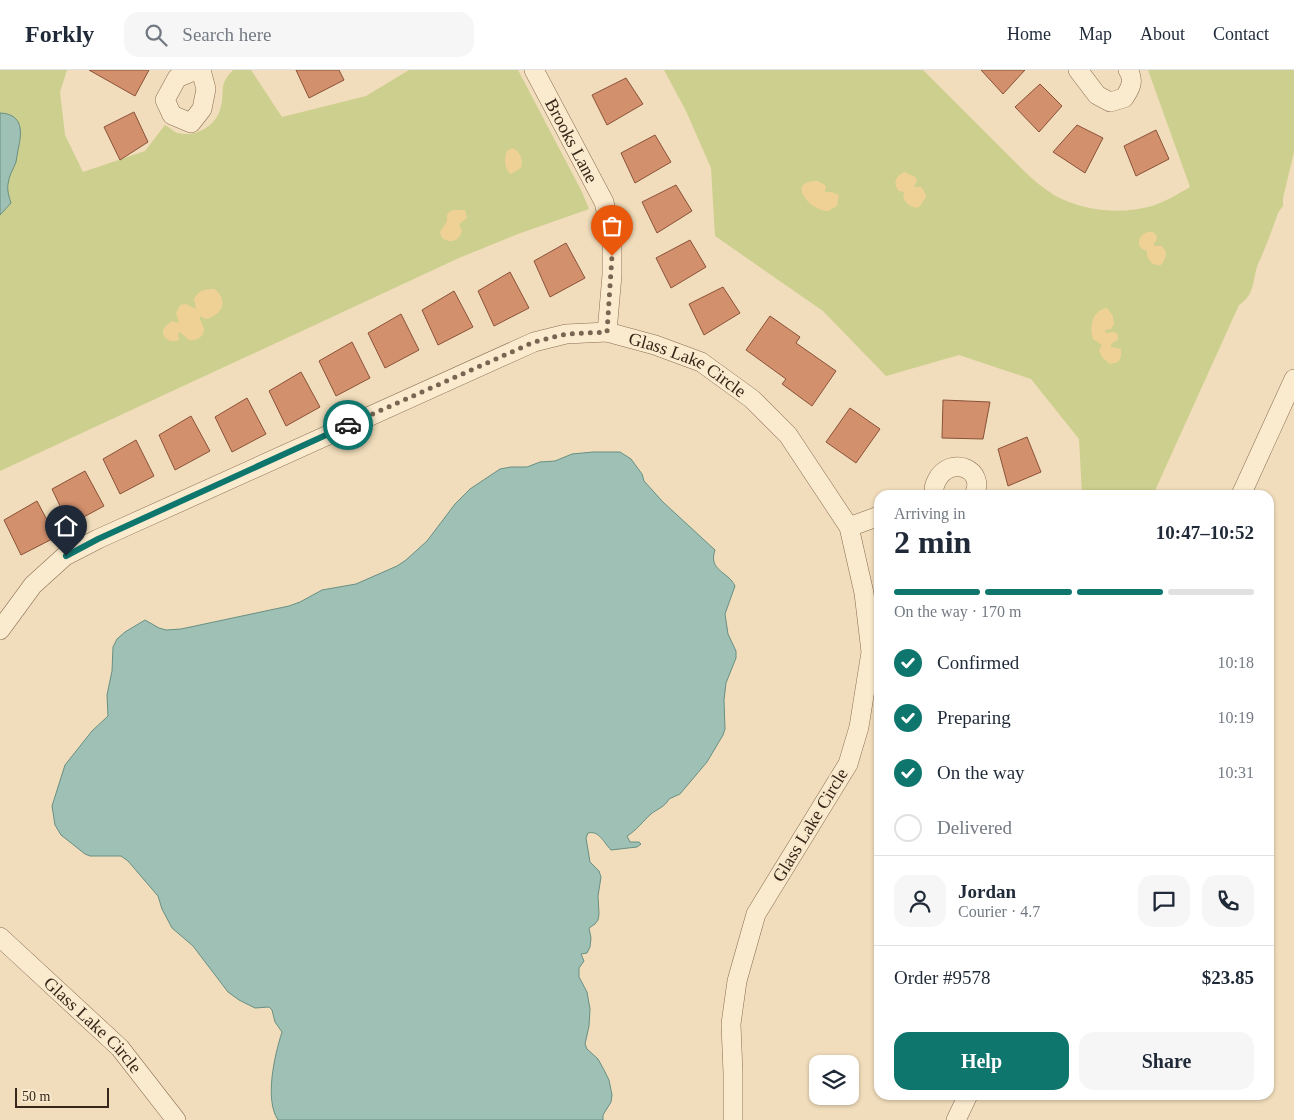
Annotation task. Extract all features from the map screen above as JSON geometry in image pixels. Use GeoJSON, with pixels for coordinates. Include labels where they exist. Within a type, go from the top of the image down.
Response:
{"type":"FeatureCollection","features":[{"type":"Feature","properties":{"kind":"street"},"geometry":{"type":"LineString","coordinates":[[196,70],[177,78],[165,100],[172,115],[191,123],[202,109],[206,89],[201,70]]}},
{"type":"Feature","properties":{"kind":"street","name":"Brooks Lane"},"geometry":{"type":"LineString","coordinates":[[534,70],[604,202],[612,237],[612,275],[607,332]]}},
{"type":"Feature","properties":{"kind":"street"},"geometry":{"type":"LineString","coordinates":[[1083,71],[1097,95],[1110,102],[1124,98],[1132,87],[1132,75],[1128,70]]}},
{"type":"Feature","properties":{"kind":"street","name":"Glass Lake Circle"},"geometry":{"type":"LineString","coordinates":[[0,630],[32,585],[66,556],[98,539],[534,342],[566,334],[607,332],[655,345],[701,362],[752,399],[788,435],[849,527],[864,593],[871,652],[859,727],[848,764],[756,914],[737,981],[731,1024],[734,1073],[733,1120]]}},
{"type":"Feature","properties":{"kind":"street"},"geometry":{"type":"LineString","coordinates":[[1243,490],[1294,379]]}},
{"type":"Feature","properties":{"kind":"street"},"geometry":{"type":"LineString","coordinates":[[934,490],[940,474],[947,468],[957,466],[971,472],[976,480],[976,490]]}},
{"type":"Feature","properties":{"kind":"street"},"geometry":{"type":"LineString","coordinates":[[849,527],[874,518]]}},
{"type":"Feature","properties":{"kind":"street","name":"Glass Lake Circle"},"geometry":{"type":"LineString","coordinates":[[0,937],[120,1048],[176,1120]]}},
{"type":"Feature","properties":{"kind":"street"},"geometry":{"type":"LineString","coordinates":[[956,1120],[966,1100]]}},
{"type":"Feature","properties":{"kind":"green space"},"geometry":{"type":"Polygon","coordinates":[[[0,70],[67,70],[60,92],[65,135],[83,172],[145,151],[165,125],[175,132],[182,134],[196,133],[208,126],[213,122],[220,110],[223,85],[233,70],[251,70],[282,117],[366,96],[409,70],[518,70],[581,190],[589,209],[518,234],[459,258],[0,471],[0,70]]]}},
{"type":"Feature","properties":{"kind":"green space"},"geometry":{"type":"Polygon","coordinates":[[[664,70],[923,70],[1027,174],[1046,190],[1077,205],[1115,211],[1152,206],[1190,187],[1148,70],[1294,70],[1294,152],[1283,198],[1283,206],[1278,213],[1258,264],[1251,291],[1239,305],[1155,490],[1082,490],[1079,439],[1031,379],[959,355],[886,376],[823,311],[715,236],[711,168],[686,111],[664,70]]]}},
{"type":"Feature","properties":{"kind":"sand"},"geometry":{"type":"Polygon","coordinates":[[[512,148],[519,154],[522,162],[521,168],[511,174],[507,170],[505,157],[507,151],[512,148]]]}},
{"type":"Feature","properties":{"kind":"sand"},"geometry":{"type":"Polygon","coordinates":[[[905,172],[917,180],[914,187],[921,187],[925,192],[926,197],[920,206],[916,208],[906,203],[903,195],[904,192],[899,191],[895,183],[897,177],[905,172]]]}},
{"type":"Feature","properties":{"kind":"sand"},"geometry":{"type":"Polygon","coordinates":[[[818,181],[826,186],[825,192],[839,195],[837,206],[828,211],[814,206],[804,196],[802,190],[803,185],[808,182],[818,181]]]}},
{"type":"Feature","properties":{"kind":"sand"},"geometry":{"type":"Polygon","coordinates":[[[465,210],[467,218],[459,224],[462,231],[459,237],[448,241],[442,238],[440,232],[447,221],[447,215],[450,211],[465,210]]]}},
{"type":"Feature","properties":{"kind":"sand"},"geometry":{"type":"Polygon","coordinates":[[[1148,232],[1153,232],[1157,236],[1154,246],[1162,246],[1166,252],[1165,259],[1161,265],[1155,265],[1150,261],[1147,251],[1139,244],[1142,236],[1148,232]]]}},
{"type":"Feature","properties":{"kind":"sand"},"geometry":{"type":"Polygon","coordinates":[[[214,289],[222,298],[222,307],[216,315],[205,319],[200,316],[204,329],[201,336],[197,339],[189,340],[180,332],[177,341],[170,341],[164,337],[163,330],[167,324],[172,321],[179,323],[176,313],[180,305],[186,304],[196,309],[194,299],[197,294],[204,290],[214,289]]]}},
{"type":"Feature","properties":{"kind":"sand"},"geometry":{"type":"Polygon","coordinates":[[[1107,308],[1113,316],[1114,324],[1111,329],[1105,330],[1106,333],[1115,332],[1118,335],[1118,340],[1111,344],[1111,347],[1121,349],[1121,357],[1118,362],[1110,364],[1102,357],[1099,350],[1102,345],[1093,339],[1091,329],[1093,320],[1098,312],[1107,308]]]}},
{"type":"Feature","properties":{"kind":"water"},"geometry":{"type":"Polygon","coordinates":[[[0,113],[13,117],[20,126],[20,131],[16,162],[8,184],[11,203],[0,215],[0,113]]]}},
{"type":"Feature","properties":{"kind":"water"},"geometry":{"type":"Polygon","coordinates":[[[620,452],[631,459],[642,474],[644,481],[663,502],[715,550],[714,562],[716,567],[735,586],[725,614],[728,634],[736,651],[736,658],[726,683],[724,700],[725,729],[707,762],[680,794],[669,799],[627,836],[630,842],[639,842],[641,844],[637,847],[611,850],[595,833],[588,833],[586,838],[590,862],[599,871],[601,877],[598,896],[598,920],[589,928],[590,947],[587,953],[581,954],[584,961],[579,968],[579,977],[587,992],[590,1009],[585,1044],[587,1049],[598,1059],[604,1070],[609,1080],[612,1095],[611,1102],[603,1115],[603,1120],[278,1120],[274,1111],[271,1089],[276,1052],[282,1032],[275,1022],[272,1010],[269,1007],[255,1008],[228,992],[193,946],[172,928],[162,909],[158,896],[128,861],[121,856],[90,856],[85,854],[61,835],[55,825],[52,806],[65,765],[92,731],[108,716],[107,695],[112,671],[113,647],[117,639],[125,632],[145,620],[166,630],[181,629],[289,606],[322,590],[356,584],[397,566],[406,560],[427,541],[455,504],[470,489],[500,469],[527,467],[540,462],[555,461],[572,454],[620,452]]]}},
{"type":"Feature","properties":{"kind":"building"},"geometry":{"type":"Polygon","coordinates":[[[89,70],[149,70],[135,96],[89,70]]]}},
{"type":"Feature","properties":{"kind":"building"},"geometry":{"type":"Polygon","coordinates":[[[296,70],[339,70],[344,80],[309,98],[296,70]]]}},
{"type":"Feature","properties":{"kind":"building"},"geometry":{"type":"Polygon","coordinates":[[[981,70],[1025,70],[1003,94],[981,70]]]}},
{"type":"Feature","properties":{"kind":"building"},"geometry":{"type":"Polygon","coordinates":[[[626,78],[643,104],[607,125],[592,95],[626,78]]]}},
{"type":"Feature","properties":{"kind":"building"},"geometry":{"type":"Polygon","coordinates":[[[1040,84],[1062,106],[1039,132],[1015,107],[1040,84]]]}},
{"type":"Feature","properties":{"kind":"building"},"geometry":{"type":"Polygon","coordinates":[[[134,112],[148,142],[120,160],[104,127],[134,112]]]}},
{"type":"Feature","properties":{"kind":"building"},"geometry":{"type":"Polygon","coordinates":[[[1077,125],[1103,138],[1085,173],[1053,152],[1077,125]]]}},
{"type":"Feature","properties":{"kind":"building"},"geometry":{"type":"Polygon","coordinates":[[[1156,130],[1169,159],[1136,176],[1124,146],[1156,130]]]}},
{"type":"Feature","properties":{"kind":"building"},"geometry":{"type":"Polygon","coordinates":[[[655,135],[671,162],[635,183],[621,153],[655,135]]]}},
{"type":"Feature","properties":{"kind":"building"},"geometry":{"type":"Polygon","coordinates":[[[676,185],[692,211],[657,233],[642,202],[676,185]]]}},
{"type":"Feature","properties":{"kind":"building"},"geometry":{"type":"Polygon","coordinates":[[[690,240],[706,267],[671,288],[656,258],[690,240]]]}},
{"type":"Feature","properties":{"kind":"building"},"geometry":{"type":"Polygon","coordinates":[[[566,243],[585,278],[550,297],[534,261],[566,243]]]}},
{"type":"Feature","properties":{"kind":"building"},"geometry":{"type":"Polygon","coordinates":[[[510,272],[529,308],[494,326],[478,291],[510,272]]]}},
{"type":"Feature","properties":{"kind":"building"},"geometry":{"type":"Polygon","coordinates":[[[723,287],[740,313],[704,335],[689,304],[723,287]]]}},
{"type":"Feature","properties":{"kind":"building"},"geometry":{"type":"Polygon","coordinates":[[[454,291],[473,327],[438,345],[422,310],[454,291]]]}},
{"type":"Feature","properties":{"kind":"building"},"geometry":{"type":"Polygon","coordinates":[[[401,314],[419,350],[385,368],[368,333],[401,314]]]}},
{"type":"Feature","properties":{"kind":"building"},"geometry":{"type":"Polygon","coordinates":[[[770,316],[800,337],[796,343],[836,371],[812,406],[782,384],[786,379],[746,350],[770,316]]]}},
{"type":"Feature","properties":{"kind":"building"},"geometry":{"type":"Polygon","coordinates":[[[352,342],[370,378],[336,396],[319,361],[352,342]]]}},
{"type":"Feature","properties":{"kind":"building"},"geometry":{"type":"Polygon","coordinates":[[[301,372],[320,407],[286,426],[269,391],[301,372]]]}},
{"type":"Feature","properties":{"kind":"building"},"geometry":{"type":"Polygon","coordinates":[[[247,398],[266,434],[232,452],[215,417],[247,398]]]}},
{"type":"Feature","properties":{"kind":"building"},"geometry":{"type":"Polygon","coordinates":[[[943,400],[990,402],[983,439],[942,438],[943,400]]]}},
{"type":"Feature","properties":{"kind":"building"},"geometry":{"type":"Polygon","coordinates":[[[850,408],[880,429],[856,463],[826,442],[850,408]]]}},
{"type":"Feature","properties":{"kind":"building"},"geometry":{"type":"Polygon","coordinates":[[[191,416],[210,451],[175,470],[159,435],[191,416]]]}},
{"type":"Feature","properties":{"kind":"building"},"geometry":{"type":"Polygon","coordinates":[[[1027,437],[1041,472],[1008,486],[998,449],[1027,437]]]}},
{"type":"Feature","properties":{"kind":"building"},"geometry":{"type":"Polygon","coordinates":[[[136,440],[154,476],[120,494],[103,459],[136,440]]]}},
{"type":"Feature","properties":{"kind":"building"},"geometry":{"type":"Polygon","coordinates":[[[85,471],[104,506],[69,525],[52,489],[85,471]]]}},
{"type":"Feature","properties":{"kind":"building"},"geometry":{"type":"Polygon","coordinates":[[[37,501],[56,537],[21,555],[4,520],[37,501]]]}},
{"type":"Feature","properties":{"kind":"way so far"},"geometry":{"type":"LineString","coordinates":[[348,425],[534,342],[566,334],[607,332],[612,256]]}},
{"type":"Feature","properties":{"kind":"route"},"geometry":{"type":"LineString","coordinates":[[66,556],[98,539],[348,425]]}}]}
